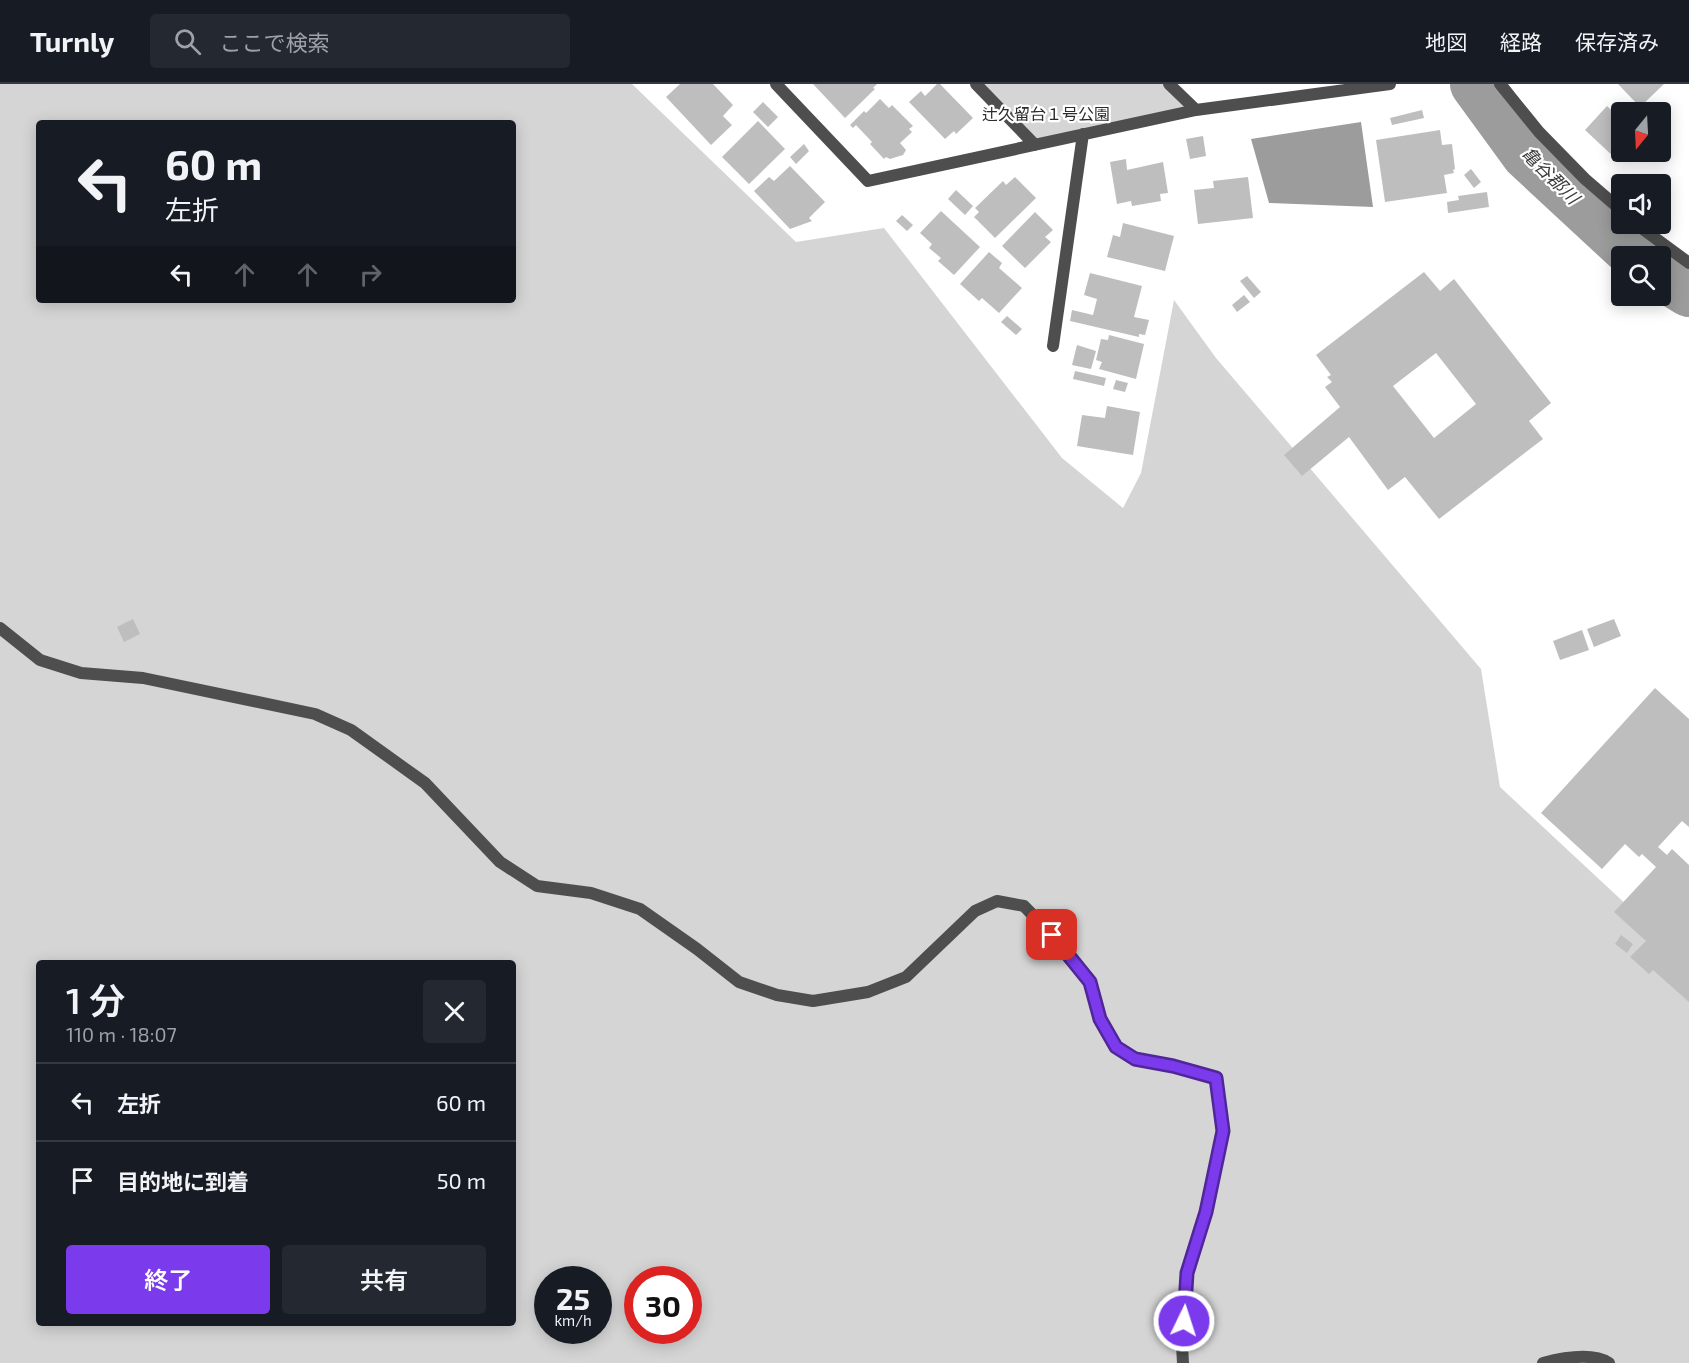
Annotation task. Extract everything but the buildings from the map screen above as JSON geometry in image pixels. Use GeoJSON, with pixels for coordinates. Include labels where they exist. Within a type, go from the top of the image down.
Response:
{"type":"FeatureCollection","features":[{"type":"Feature","properties":{"kind":"street"},"geometry":{"type":"LineString","coordinates":[[776,84],[868,181],[1196,110],[1367,85],[1390,84]]}},
{"type":"Feature","properties":{"kind":"street"},"geometry":{"type":"LineString","coordinates":[[976,84],[1035,145]]}},
{"type":"Feature","properties":{"kind":"street"},"geometry":{"type":"LineString","coordinates":[[1169,84],[1196,110]]}},
{"type":"Feature","properties":{"kind":"street"},"geometry":{"type":"LineString","coordinates":[[1500,84],[1539,132],[1611,201]]}},
{"type":"Feature","properties":{"kind":"street"},"geometry":{"type":"LineString","coordinates":[[1053,346],[1083,134]]}},
{"type":"Feature","properties":{"kind":"street"},"geometry":{"type":"LineString","coordinates":[[1650,234],[1689,263]]}},
{"type":"Feature","properties":{"kind":"street"},"geometry":{"type":"LineString","coordinates":[[0,628],[40,660],[81,673],[143,678],[315,714],[351,730],[425,783],[500,862],[537,886],[591,893],[640,909],[698,949],[739,982],[777,995],[813,1001],[868,992],[906,976],[975,911],[997,901],[1024,906],[1052,935],[1090,982],[1100,1019],[1116,1047],[1135,1059],[1173,1066],[1216,1078],[1223,1131],[1206,1212],[1187,1273],[1183,1363]]}},
{"type":"Feature","properties":{"kind":"street"},"geometry":{"type":"LineString","coordinates":[[1543,1363],[1562,1358],[1601,1358],[1609,1363]]}},
{"type":"Feature","properties":{"kind":"green space"},"geometry":{"type":"Polygon","coordinates":[[[0,84],[632,84],[796,242],[884,228],[1062,458],[1123,508],[1141,473],[1174,300],[1216,358],[1481,669],[1500,787],[1689,963],[1689,1363],[0,1363],[0,84]]]}},
{"type":"Feature","properties":{"kind":"green space","name":"辻久留台１号公園"},"geometry":{"type":"Polygon","coordinates":[[[976,84],[1169,84],[1196,110],[1035,145],[976,84]]]}},
{"type":"Feature","properties":{"kind":"shaded area"},"geometry":{"type":"Polygon","coordinates":[[[1361,122],[1373,207],[1269,203],[1251,139],[1361,122]]]}},
{"type":"Feature","properties":{"kind":"waterway","name":"亀谷郡川"},"geometry":{"type":"LineString","coordinates":[[1476,84],[1527,154],[1626,246]]}},
{"type":"Feature","properties":{"kind":"waterway","name":"亀谷郡川"},"geometry":{"type":"LineString","coordinates":[[1671,280],[1689,291]]}},
{"type":"Feature","properties":{"kind":"route"},"geometry":{"type":"LineString","coordinates":[[1052,935],[1090,982],[1100,1019],[1116,1047],[1135,1059],[1173,1066],[1216,1078],[1223,1131],[1206,1212],[1187,1273],[1184,1321]]}}]}
